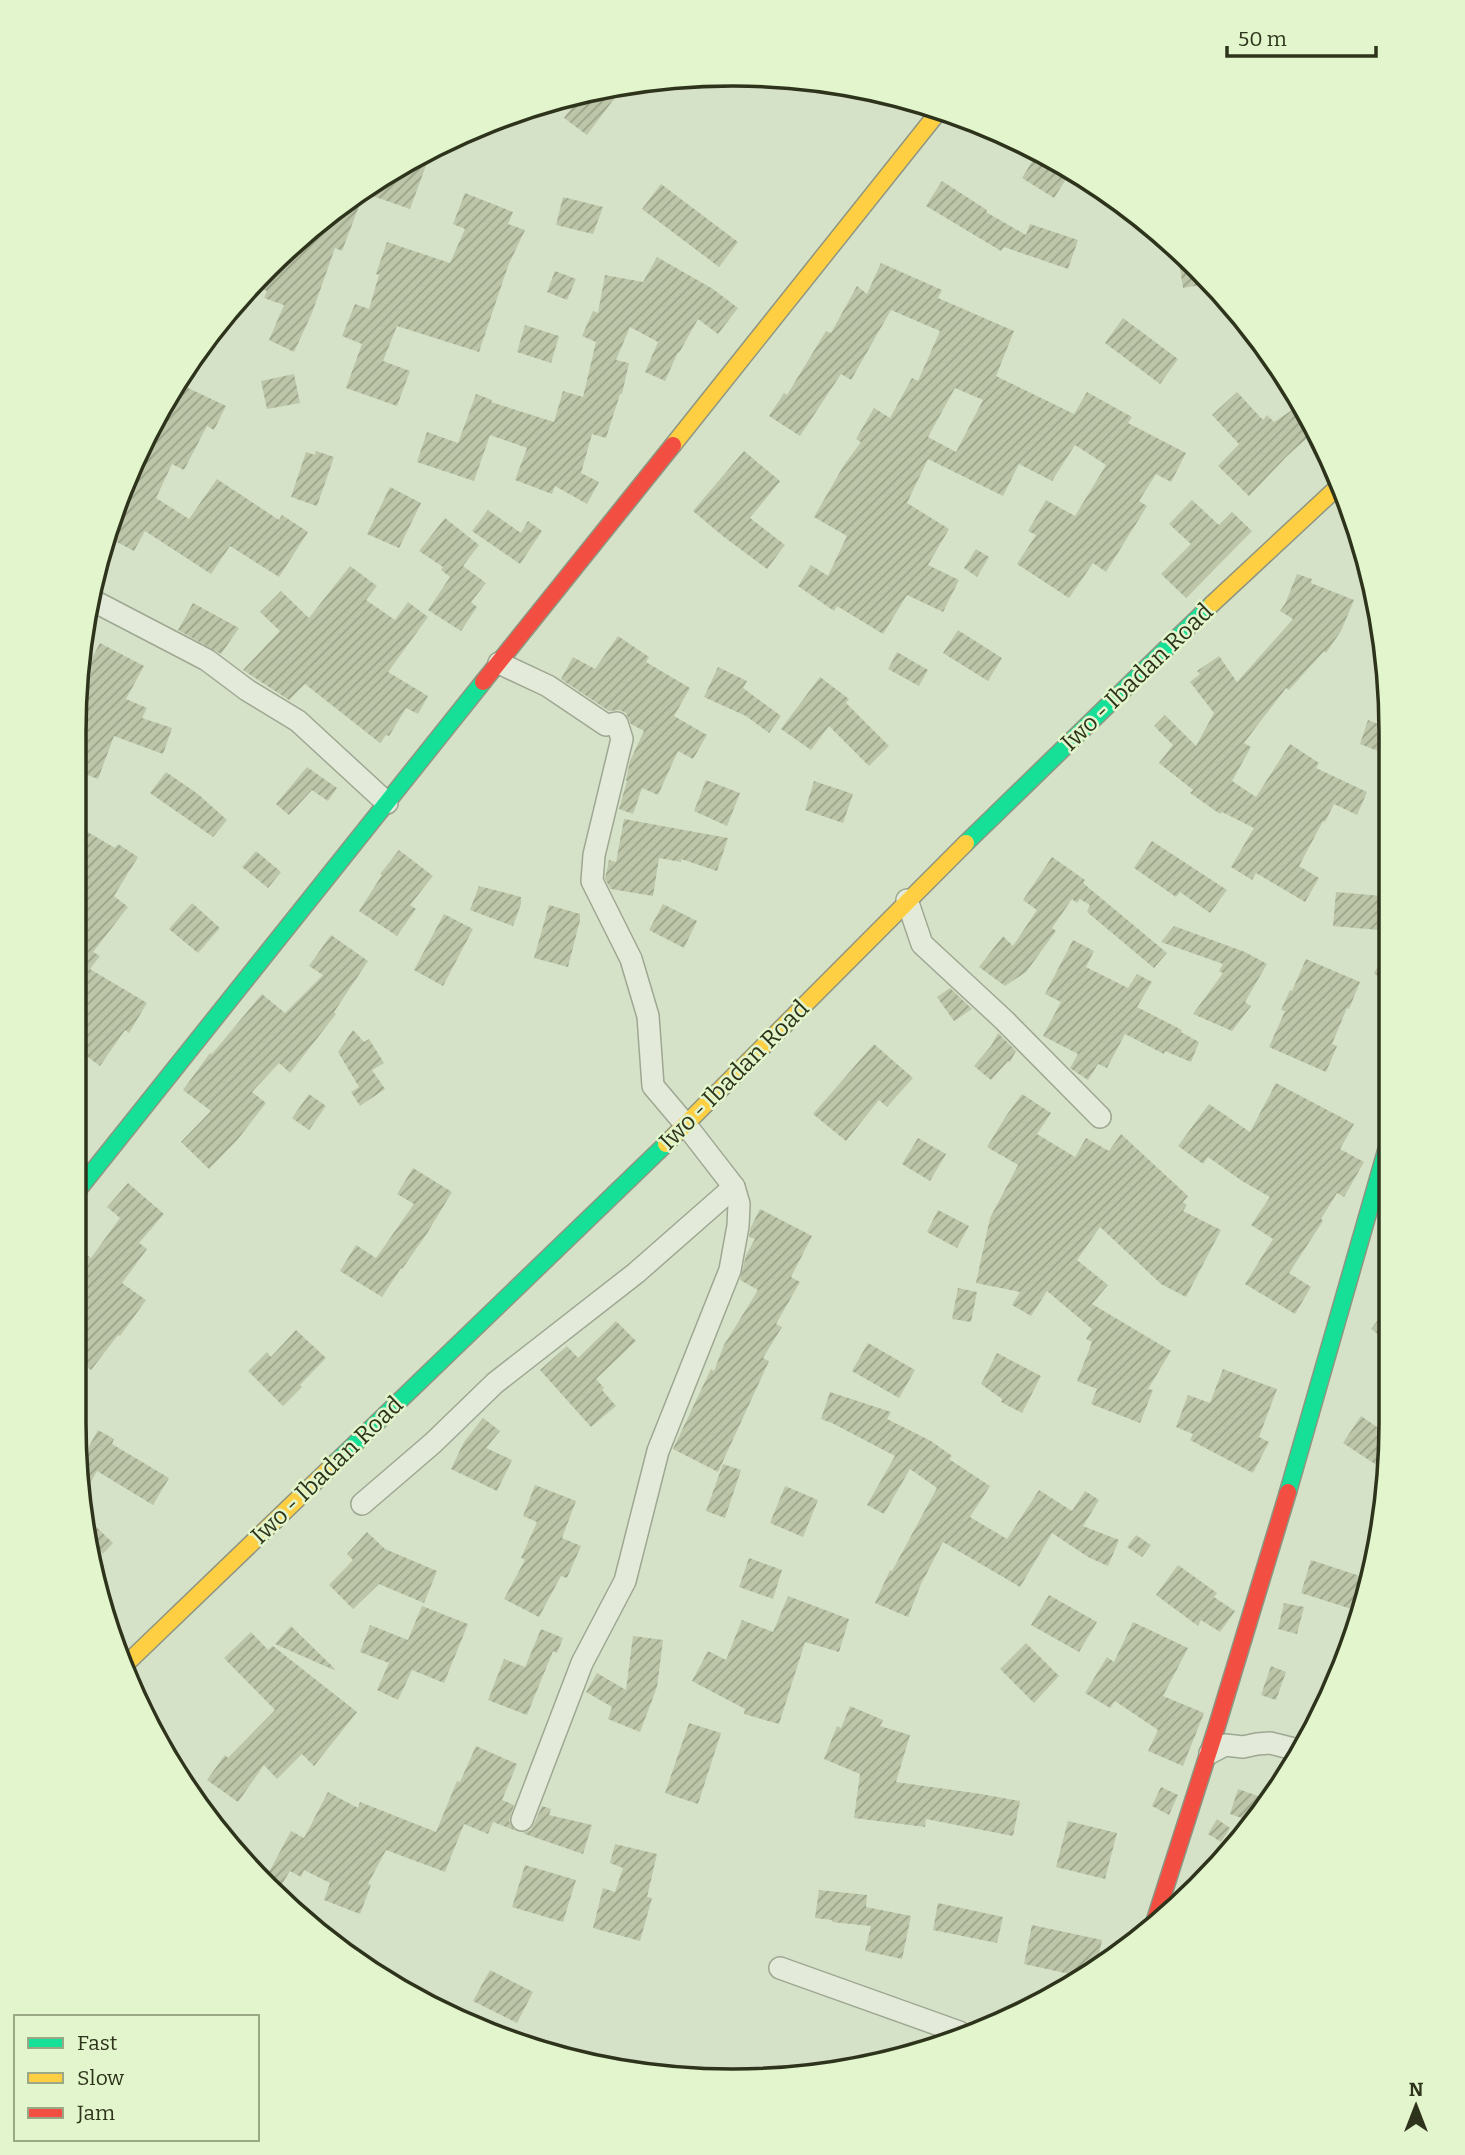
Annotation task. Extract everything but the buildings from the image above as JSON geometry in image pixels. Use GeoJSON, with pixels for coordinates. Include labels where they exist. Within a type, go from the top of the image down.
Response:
{"type":"FeatureCollection","features":[{"type":"Feature","properties":{"kind":"street"},"geometry":{"type":"LineString","coordinates":[[86,1180],[934,118]]}},
{"type":"Feature","properties":{"kind":"street","name":"Iwo - Ibadan Road"},"geometry":{"type":"LineString","coordinates":[[131,1659],[686,1125],[907,900],[1178,636],[1333,492]]}},
{"type":"Feature","properties":{"kind":"street"},"geometry":{"type":"LineString","coordinates":[[99,604],[207,660],[247,690],[298,721],[387,803]]}},
{"type":"Feature","properties":{"kind":"street"},"geometry":{"type":"LineString","coordinates":[[499,663],[548,686],[606,725],[617,723],[622,739],[594,855],[592,881],[631,959],[649,1028],[653,1086],[734,1187],[739,1204],[730,1270],[658,1451],[625,1581],[582,1663],[522,1820]]}},
{"type":"Feature","properties":{"kind":"street"},"geometry":{"type":"LineString","coordinates":[[907,900],[922,944],[1004,1020],[1100,1117]]}},
{"type":"Feature","properties":{"kind":"street"},"geometry":{"type":"LineString","coordinates":[[1158,1909],[1210,1753],[1313,1410],[1379,1173]]}},
{"type":"Feature","properties":{"kind":"street"},"geometry":{"type":"LineString","coordinates":[[362,1504],[433,1443],[495,1383],[636,1273],[734,1187]]}},
{"type":"Feature","properties":{"kind":"street"},"geometry":{"type":"LineString","coordinates":[[1210,1753],[1226,1745],[1243,1747],[1270,1744],[1291,1749]]}},
{"type":"Feature","properties":{"kind":"street"},"geometry":{"type":"LineString","coordinates":[[780,1968],[953,2030]]}},
{"type":"Feature","properties":{"kind":"traffic: fast"},"geometry":{"type":"LineString","coordinates":[[966,843],[1211,605]]}},
{"type":"Feature","properties":{"kind":"traffic: fast"},"geometry":{"type":"LineString","coordinates":[[86,1180],[483,682]]}},
{"type":"Feature","properties":{"kind":"traffic: fast"},"geometry":{"type":"LineString","coordinates":[[335,1463],[666,1144]]}},
{"type":"Feature","properties":{"kind":"traffic: fast"},"geometry":{"type":"LineString","coordinates":[[1288,1492],[1379,1175]]}},
{"type":"Feature","properties":{"kind":"traffic: slow"},"geometry":{"type":"LineString","coordinates":[[673,445],[934,118]]}},
{"type":"Feature","properties":{"kind":"traffic: slow"},"geometry":{"type":"LineString","coordinates":[[1211,605],[1333,492]]}},
{"type":"Feature","properties":{"kind":"traffic: slow"},"geometry":{"type":"LineString","coordinates":[[666,1144],[966,843]]}},
{"type":"Feature","properties":{"kind":"traffic: slow"},"geometry":{"type":"LineString","coordinates":[[131,1659],[335,1463]]}},
{"type":"Feature","properties":{"kind":"traffic: jam"},"geometry":{"type":"LineString","coordinates":[[483,682],[673,445]]}},
{"type":"Feature","properties":{"kind":"traffic: jam"},"geometry":{"type":"LineString","coordinates":[[1158,1910],[1288,1492]]}}]}
